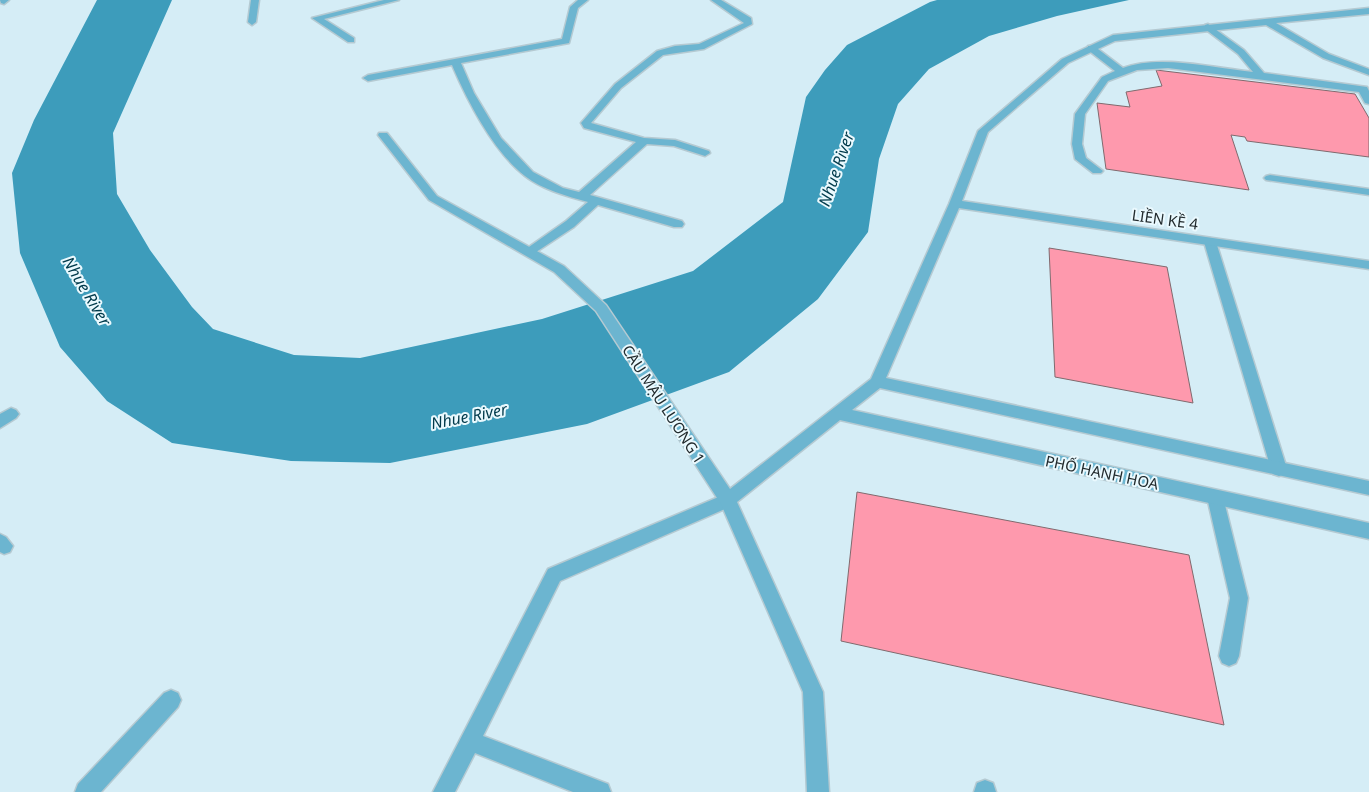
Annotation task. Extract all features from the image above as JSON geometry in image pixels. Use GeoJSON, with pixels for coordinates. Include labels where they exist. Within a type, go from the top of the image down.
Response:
{"type":"FeatureCollection","features":[{"type":"Feature","properties":{"kind":"street"},"geometry":{"type":"LineString","coordinates":[[252,22],[254,0]]}},
{"type":"Feature","properties":{"kind":"street"},"geometry":{"type":"LineString","coordinates":[[339,0],[347,11]]}},
{"type":"Feature","properties":{"kind":"street"},"geometry":{"type":"LineString","coordinates":[[350,40],[316,18],[395,0]]}},
{"type":"Feature","properties":{"kind":"street"},"geometry":{"type":"LineString","coordinates":[[368,78],[566,41],[574,7],[584,0]]}},
{"type":"Feature","properties":{"kind":"street"},"geometry":{"type":"LineString","coordinates":[[705,153],[675,143],[644,141],[588,126],[586,123],[618,86],[660,53],[676,49],[701,47],[748,24],[748,20],[740,14],[715,0]]}},
{"type":"Feature","properties":{"kind":"street"},"geometry":{"type":"LineString","coordinates":[[444,792],[554,576],[728,500],[877,382],[956,204],[983,131],[1065,61],[1113,38],[1369,11]]}},
{"type":"Feature","properties":{"kind":"street"},"geometry":{"type":"LineString","coordinates":[[1266,21],[1326,56],[1369,72]]}},
{"type":"Feature","properties":{"kind":"street"},"geometry":{"type":"LineString","coordinates":[[1208,27],[1241,52],[1260,76]]}},
{"type":"Feature","properties":{"kind":"street"},"geometry":{"type":"LineString","coordinates":[[1090,48],[1122,72]]}},
{"type":"Feature","properties":{"kind":"street"},"geometry":{"type":"LineString","coordinates":[[455,61],[469,93],[497,140],[529,174],[542,182],[581,197],[678,224]]}},
{"type":"Feature","properties":{"kind":"street"},"geometry":{"type":"LineString","coordinates":[[1097,171],[1081,159],[1077,144],[1080,114],[1105,79],[1135,68],[1168,65],[1363,90],[1369,101]]}},
{"type":"Feature","properties":{"kind":"street","name":"CẦU MẬU LƯƠNG 1"},"geometry":{"type":"LineString","coordinates":[[383,135],[433,198],[559,269],[601,308],[728,500],[813,692],[818,792]]}},
{"type":"Feature","properties":{"kind":"street"},"geometry":{"type":"LineString","coordinates":[[581,197],[644,141]]}},
{"type":"Feature","properties":{"kind":"street"},"geometry":{"type":"LineString","coordinates":[[1270,178],[1369,192]]}},
{"type":"Feature","properties":{"kind":"street"},"geometry":{"type":"LineString","coordinates":[[530,252],[570,224],[596,201]]}},
{"type":"Feature","properties":{"kind":"street","name":"LIỀN KỀ 4"},"geometry":{"type":"LineString","coordinates":[[956,204],[1369,265]]}},
{"type":"Feature","properties":{"kind":"street"},"geometry":{"type":"LineString","coordinates":[[1210,242],[1279,468]]}},
{"type":"Feature","properties":{"kind":"street"},"geometry":{"type":"LineString","coordinates":[[877,382],[1369,488]]}},
{"type":"Feature","properties":{"kind":"street","name":"PHỐ HẠNH HOA"},"geometry":{"type":"LineString","coordinates":[[836,413],[1369,531]]}},
{"type":"Feature","properties":{"kind":"street"},"geometry":{"type":"LineString","coordinates":[[1215,497],[1238,598],[1229,656]]}},
{"type":"Feature","properties":{"kind":"street"},"geometry":{"type":"LineString","coordinates":[[86,792],[171,700]]}},
{"type":"Feature","properties":{"kind":"street"},"geometry":{"type":"LineString","coordinates":[[470,741],[600,792]]}},
{"type":"Feature","properties":{"kind":"water","name":"Nhue River"},"geometry":{"type":"Polygon","coordinates":[[[97,0],[172,0],[113,133],[117,194],[150,250],[192,307],[213,329],[294,355],[360,358],[542,319],[693,271],[783,202],[806,97],[825,70],[847,45],[930,2],[937,0],[1129,0],[1057,16],[989,36],[929,69],[898,104],[879,159],[868,232],[818,299],[729,372],[587,424],[390,463],[291,461],[172,443],[107,401],[60,347],[20,253],[12,173],[34,120],[97,0]]]}},
{"type":"Feature","properties":{"kind":"building"},"geometry":{"type":"Polygon","coordinates":[[[1156,70],[1355,94],[1369,118],[1369,157],[1247,141],[1245,137],[1231,135],[1249,190],[1106,169],[1097,103],[1130,107],[1126,92],[1162,86],[1156,70]]]}},
{"type":"Feature","properties":{"kind":"building"},"geometry":{"type":"Polygon","coordinates":[[[1049,248],[1167,267],[1193,403],[1055,377],[1049,248]]]}},
{"type":"Feature","properties":{"kind":"building"},"geometry":{"type":"Polygon","coordinates":[[[857,492],[1189,555],[1224,725],[841,641],[857,492]]]}}]}
